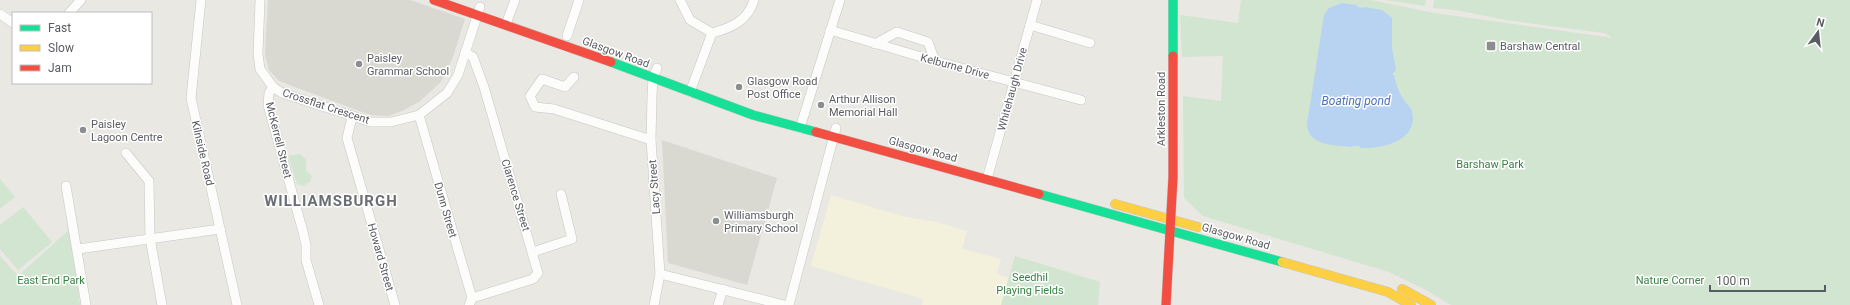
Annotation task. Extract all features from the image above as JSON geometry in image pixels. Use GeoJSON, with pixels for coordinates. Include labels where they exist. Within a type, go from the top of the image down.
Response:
{"type":"FeatureCollection","features":[{"type":"Feature","properties":{"kind":"main road","name":"Glasgow Road"},"geometry":{"type":"LineString","coordinates":[[434,0],[510,20],[653,78],[753,115],[836,128],[1171,230],[1388,292],[1411,305]]}},
{"type":"Feature","properties":{"kind":"main road","name":"Glasgow Road"},"geometry":{"type":"LineString","coordinates":[[460,0],[479,11]]}},
{"type":"Feature","properties":{"kind":"main road","name":"Arkleston Road"},"geometry":{"type":"LineString","coordinates":[[1166,305],[1171,230],[1173,0]]}},
{"type":"Feature","properties":{"kind":"main road","name":"Glasgow Road"},"geometry":{"type":"LineString","coordinates":[[564,35],[634,60]]}},
{"type":"Feature","properties":{"kind":"main road","name":"Glasgow Road"},"geometry":{"type":"LineString","coordinates":[[646,65],[660,70]]}},
{"type":"Feature","properties":{"kind":"main road","name":"Glasgow Road"},"geometry":{"type":"LineString","coordinates":[[789,115],[801,123],[833,138],[988,175],[1034,183]]}},
{"type":"Feature","properties":{"kind":"main road","name":"Glasgow Road"},"geometry":{"type":"LineString","coordinates":[[1109,203],[1205,229]]}},
{"type":"Feature","properties":{"kind":"main road"},"geometry":{"type":"LineString","coordinates":[[1372,278],[1387,282],[1431,305]]}},
{"type":"Feature","properties":{"kind":"street"},"geometry":{"type":"LineString","coordinates":[[70,12],[81,0]]}},
{"type":"Feature","properties":{"kind":"street","name":"Kilnside Road"},"geometry":{"type":"LineString","coordinates":[[201,0],[191,98],[238,305]]}},
{"type":"Feature","properties":{"kind":"street","name":"McKerrell Street"},"geometry":{"type":"LineString","coordinates":[[260,0],[258,47],[260,69],[273,87],[269,93],[268,105],[303,232],[306,245],[306,260],[318,305]]}},
{"type":"Feature","properties":{"kind":"street"},"geometry":{"type":"LineString","coordinates":[[510,20],[515,0]]}},
{"type":"Feature","properties":{"kind":"street","name":"Glasgow Road"},"geometry":{"type":"LineString","coordinates":[[564,35],[579,0]]}},
{"type":"Feature","properties":{"kind":"street"},"geometry":{"type":"LineString","coordinates":[[680,0],[690,20],[712,33],[730,28],[738,23],[745,17],[754,0]]}},
{"type":"Feature","properties":{"kind":"street"},"geometry":{"type":"LineString","coordinates":[[801,123],[840,0]]}},
{"type":"Feature","properties":{"kind":"street","name":"Whitehaugh Drive"},"geometry":{"type":"LineString","coordinates":[[988,175],[1037,0]]}},
{"type":"Feature","properties":{"kind":"street","name":"Crossflat Crescent"},"geometry":{"type":"LineString","coordinates":[[273,87],[282,93],[371,122],[391,122],[418,115],[447,93],[458,74],[479,11]]}},
{"type":"Feature","properties":{"kind":"street"},"geometry":{"type":"LineString","coordinates":[[0,14],[12,22]]}},
{"type":"Feature","properties":{"kind":"street"},"geometry":{"type":"LineString","coordinates":[[1030,25],[1090,43]]}},
{"type":"Feature","properties":{"kind":"street","name":"Kelburne Drive"},"geometry":{"type":"LineString","coordinates":[[830,30],[935,61],[1081,100]]}},
{"type":"Feature","properties":{"kind":"street"},"geometry":{"type":"LineString","coordinates":[[875,44],[897,32],[928,42],[935,61]]}},
{"type":"Feature","properties":{"kind":"street"},"geometry":{"type":"LineString","coordinates":[[690,92],[712,33]]}},
{"type":"Feature","properties":{"kind":"street","name":"Clarence Street"},"geometry":{"type":"LineString","coordinates":[[465,52],[473,57],[484,87],[538,273],[533,279],[470,301]]}},
{"type":"Feature","properties":{"kind":"street","name":"Lacy Street"},"geometry":{"type":"LineString","coordinates":[[654,305],[660,274],[651,140],[653,78],[660,70]]}},
{"type":"Feature","properties":{"kind":"street"},"geometry":{"type":"LineString","coordinates":[[574,77],[565,87],[542,79],[530,96],[535,107],[554,109],[651,140]]}},
{"type":"Feature","properties":{"kind":"street","name":"Dunn Street"},"geometry":{"type":"LineString","coordinates":[[418,115],[470,301]]}},
{"type":"Feature","properties":{"kind":"street","name":"Howard Street"},"geometry":{"type":"LineString","coordinates":[[352,117],[347,138],[395,305]]}},
{"type":"Feature","properties":{"kind":"street"},"geometry":{"type":"LineString","coordinates":[[790,305],[836,128]]}},
{"type":"Feature","properties":{"kind":"street"},"geometry":{"type":"LineString","coordinates":[[126,153],[149,181],[150,238],[162,305]]}},
{"type":"Feature","properties":{"kind":"street"},"geometry":{"type":"LineString","coordinates":[[66,186],[78,249],[86,305]]}},
{"type":"Feature","properties":{"kind":"street"},"geometry":{"type":"LineString","coordinates":[[533,252],[572,239],[561,194]]}},
{"type":"Feature","properties":{"kind":"street"},"geometry":{"type":"LineString","coordinates":[[78,249],[220,229]]}},
{"type":"Feature","properties":{"kind":"street"},"geometry":{"type":"LineString","coordinates":[[660,274],[784,305]]}},
{"type":"Feature","properties":{"kind":"street"},"geometry":{"type":"LineString","coordinates":[[718,305],[723,290]]}},
{"type":"Feature","properties":{"kind":"shaded area","name":"Paisley Grammar School"},"geometry":{"type":"Polygon","coordinates":[[[268,0],[410,0],[465,19],[453,57],[441,82],[419,102],[402,111],[388,116],[370,115],[279,81],[269,70],[265,55],[268,0]]]}},
{"type":"Feature","properties":{"kind":"shaded area","name":"Williamsburgh Primary School"},"geometry":{"type":"Polygon","coordinates":[[[662,140],[777,178],[747,285],[668,263],[662,140]]]}},
{"type":"Feature","properties":{"kind":"shaded area"},"geometry":{"type":"Polygon","coordinates":[[[831,195],[906,217],[937,222],[967,231],[962,249],[1001,259],[997,274],[1009,278],[1001,305],[922,305],[923,299],[811,266],[831,195]]]}},
{"type":"Feature","properties":{"kind":"green space","name":"Barshaw Park"},"geometry":{"type":"Polygon","coordinates":[[[1241,0],[1371,0],[1434,13],[1613,38],[1604,33],[1506,20],[1456,10],[1433,8],[1434,0],[1850,0],[1850,305],[1451,305],[1426,290],[1389,272],[1203,216],[1184,198],[1183,96],[1221,101],[1223,56],[1182,57],[1180,15],[1238,23],[1241,0]]]}},
{"type":"Feature","properties":{"kind":"green space"},"geometry":{"type":"Polygon","coordinates":[[[1385,0],[1426,0],[1425,6],[1385,0]]]}},
{"type":"Feature","properties":{"kind":"green space"},"geometry":{"type":"Polygon","coordinates":[[[300,154],[306,159],[306,171],[312,176],[310,182],[303,186],[297,184],[288,156],[300,154]]]}},
{"type":"Feature","properties":{"kind":"green space"},"geometry":{"type":"Polygon","coordinates":[[[0,179],[15,197],[0,209],[0,179]]]}},
{"type":"Feature","properties":{"kind":"green space"},"geometry":{"type":"Polygon","coordinates":[[[23,207],[52,242],[18,270],[0,249],[0,225],[23,207]]]}},
{"type":"Feature","properties":{"kind":"green space","name":"East End Park"},"geometry":{"type":"Polygon","coordinates":[[[70,229],[80,305],[0,305],[0,256],[18,276],[70,229]]]}},
{"type":"Feature","properties":{"kind":"green space","name":"Seedhil Playing Fields"},"geometry":{"type":"Polygon","coordinates":[[[1015,256],[1100,282],[1098,305],[1001,305],[1015,256]]]}},
{"type":"Feature","properties":{"kind":"water","name":"Boating pond"},"geometry":{"type":"Polygon","coordinates":[[[1342,3],[1357,5],[1357,7],[1382,10],[1392,18],[1392,48],[1396,69],[1392,75],[1394,75],[1401,95],[1412,111],[1413,121],[1410,130],[1404,136],[1388,145],[1360,148],[1360,146],[1353,147],[1331,145],[1318,141],[1312,137],[1309,132],[1307,124],[1324,15],[1329,8],[1342,3]]]}},
{"type":"Feature","properties":{"kind":"traffic: fast"},"geometry":{"type":"LineString","coordinates":[[1173,0],[1173,56]]}},
{"type":"Feature","properties":{"kind":"traffic: fast"},"geometry":{"type":"LineString","coordinates":[[611,62],[753,115],[816,132]]}},
{"type":"Feature","properties":{"kind":"traffic: fast"},"geometry":{"type":"LineString","coordinates":[[1039,194],[1282,262]]}},
{"type":"Feature","properties":{"kind":"traffic: slow"},"geometry":{"type":"LineString","coordinates":[[1115,204],[1198,227]]}},
{"type":"Feature","properties":{"kind":"traffic: slow"},"geometry":{"type":"LineString","coordinates":[[1282,262],[1388,292],[1411,305]]}},
{"type":"Feature","properties":{"kind":"traffic: slow"},"geometry":{"type":"LineString","coordinates":[[1402,289],[1431,305]]}},
{"type":"Feature","properties":{"kind":"traffic: jam"},"geometry":{"type":"LineString","coordinates":[[434,0],[611,62]]}},
{"type":"Feature","properties":{"kind":"traffic: jam"},"geometry":{"type":"LineString","coordinates":[[1166,305],[1173,177],[1173,56]]}},
{"type":"Feature","properties":{"kind":"traffic: jam"},"geometry":{"type":"LineString","coordinates":[[816,132],[1039,194]]}},
{"type":"Feature","properties":{"kind":"place","name":"Barshaw Central"},"geometry":{"type":"Point","coordinates":[1491,46]}},
{"type":"Feature","properties":{"kind":"place","name":"Paisley Grammar School"},"geometry":{"type":"Point","coordinates":[359,64]}},
{"type":"Feature","properties":{"kind":"place","name":"Glasgow Road Post Office"},"geometry":{"type":"Point","coordinates":[739,87]}},
{"type":"Feature","properties":{"kind":"place","name":"Arthur Allison Memorial Hall"},"geometry":{"type":"Point","coordinates":[821,105]}},
{"type":"Feature","properties":{"kind":"place","name":"Paisley Lagoon Centre"},"geometry":{"type":"Point","coordinates":[83,130]}},
{"type":"Feature","properties":{"kind":"place","name":"Williamsburgh Primary School"},"geometry":{"type":"Point","coordinates":[716,221]}},
{"type":"Feature","properties":{"kind":"district","name":"WILLIAMSBURGH"},"geometry":{"type":"Point","coordinates":[331,201]}},
{"type":"Feature","properties":{"kind":"park label","name":"Nature Corner"},"geometry":{"type":"Point","coordinates":[1670,280]}}]}
